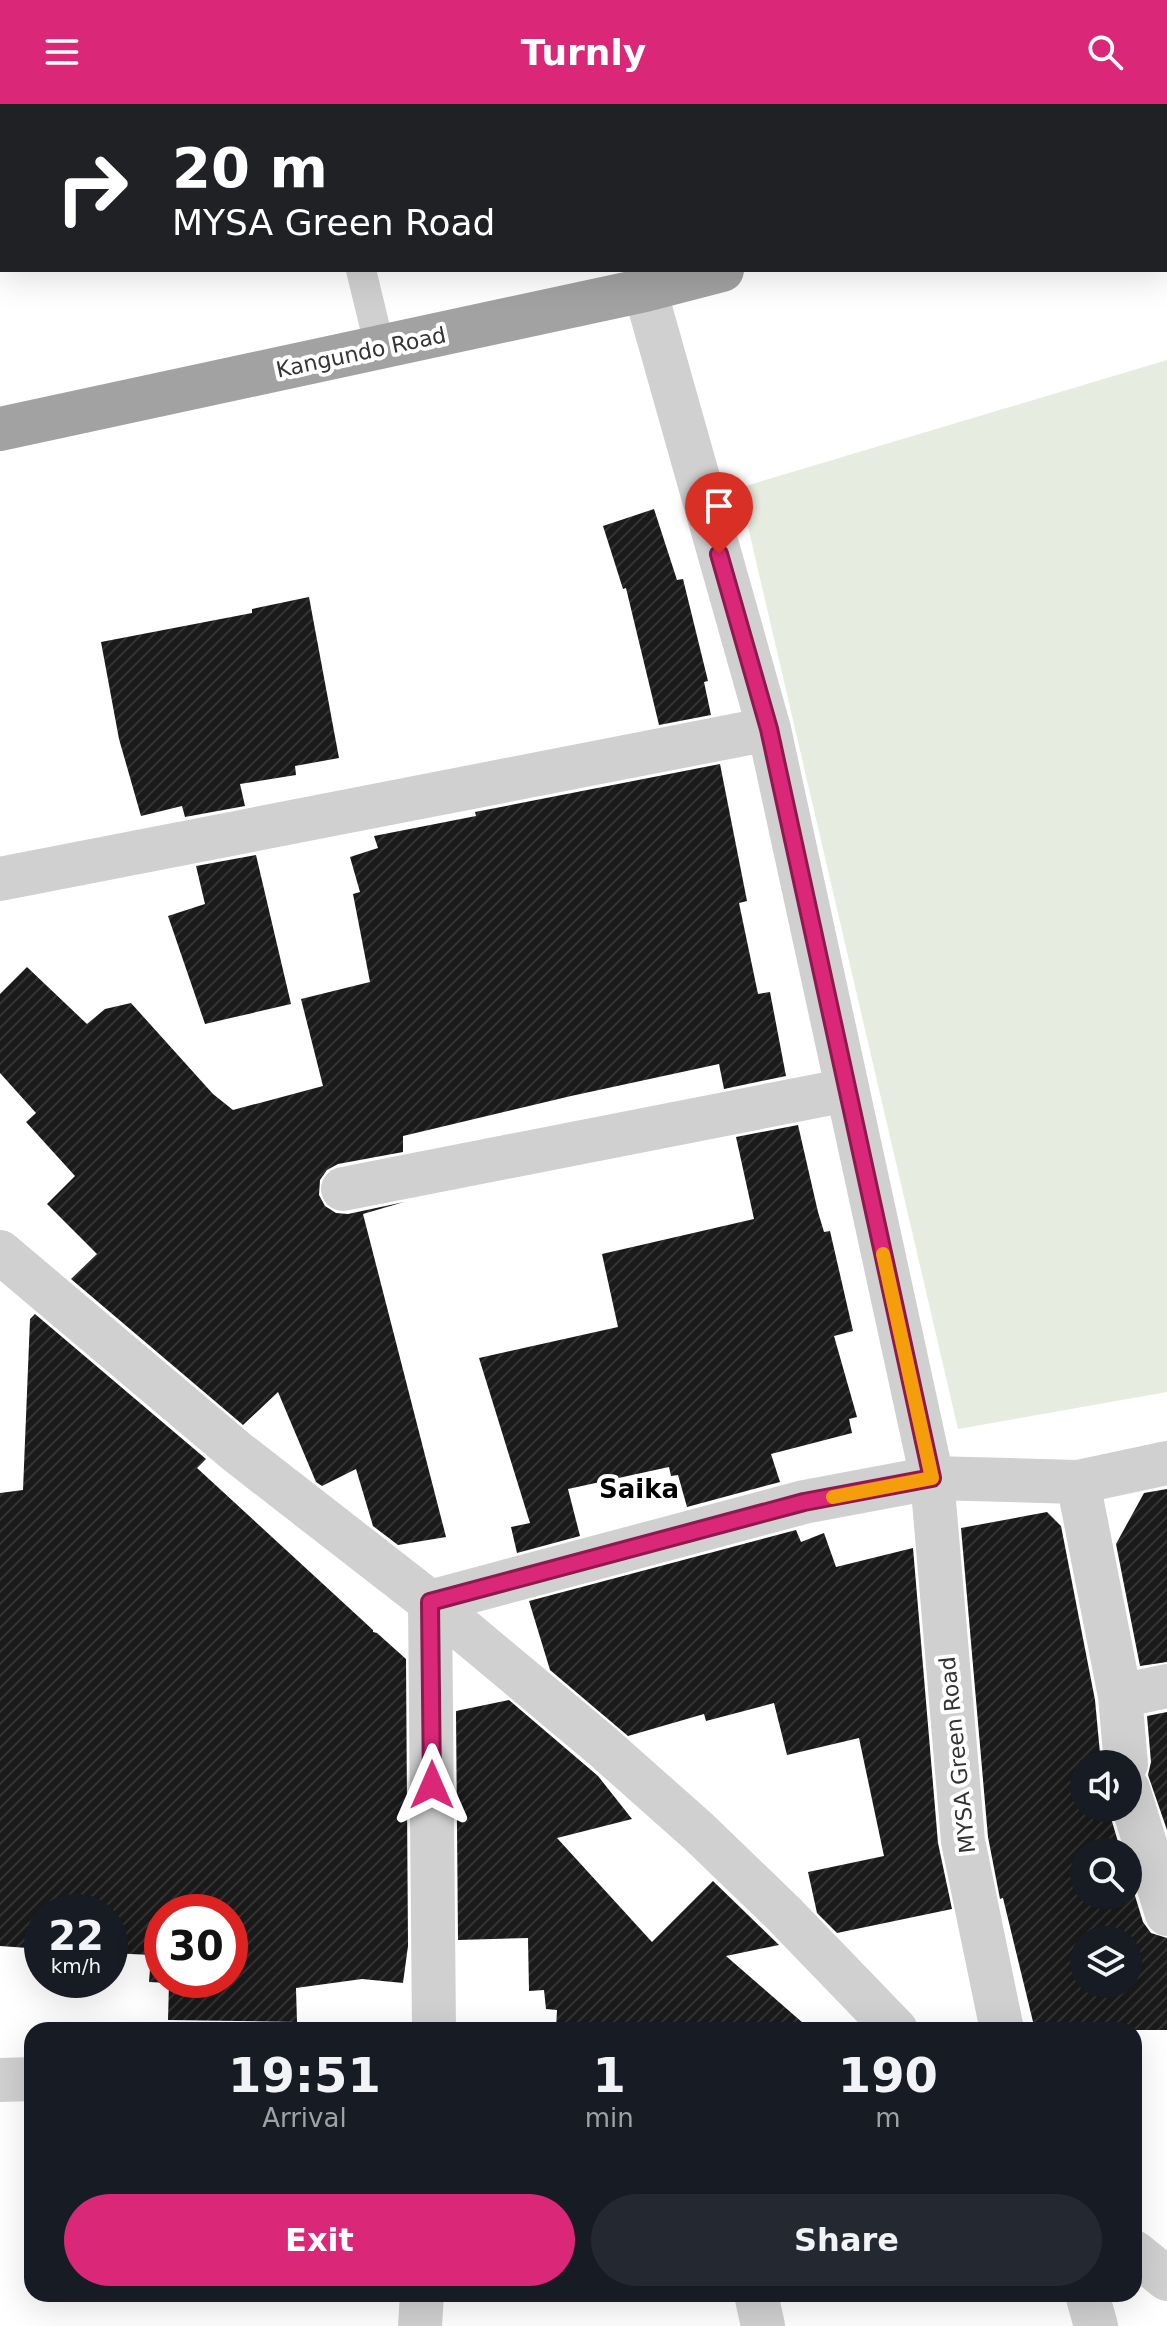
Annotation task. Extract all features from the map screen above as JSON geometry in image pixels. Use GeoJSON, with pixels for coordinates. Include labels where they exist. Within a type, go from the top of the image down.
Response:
{"type":"FeatureCollection","features":[{"type":"Feature","properties":{"kind":"highway","name":"Kangundo Road"},"geometry":{"type":"LineString","coordinates":[[0,429],[645,290],[714,272]]}},
{"type":"Feature","properties":{"kind":"street","name":"MYSA Green Road"},"geometry":{"type":"LineString","coordinates":[[645,290],[769,729],[932,1478],[963,1841],[1000,2022]]}},
{"type":"Feature","properties":{"kind":"street"},"geometry":{"type":"LineString","coordinates":[[0,879],[769,729]]}},
{"type":"Feature","properties":{"kind":"street"},"geometry":{"type":"LineString","coordinates":[[343,1189],[847,1090]]}},
{"type":"Feature","properties":{"kind":"street"},"geometry":{"type":"LineString","coordinates":[[0,1252],[237,1452],[430,1602],[601,1745],[699,1832],[888,2022]]}},
{"type":"Feature","properties":{"kind":"street"},"geometry":{"type":"LineString","coordinates":[[430,1602],[804,1502],[932,1478],[1078,1482],[1167,1463]]}},
{"type":"Feature","properties":{"kind":"street"},"geometry":{"type":"LineString","coordinates":[[1078,1482],[1120,1696],[1125,1750]]}},
{"type":"Feature","properties":{"kind":"street"},"geometry":{"type":"LineString","coordinates":[[430,1602],[434,2022]]}},
{"type":"Feature","properties":{"kind":"street"},"geometry":{"type":"LineString","coordinates":[[1120,1696],[1167,1686]]}},
{"type":"Feature","properties":{"kind":"street"},"geometry":{"type":"LineString","coordinates":[[1138,1822],[1167,1914]]}},
{"type":"Feature","properties":{"kind":"street"},"geometry":{"type":"LineString","coordinates":[[0,2080],[24,2079]]}},
{"type":"Feature","properties":{"kind":"street"},"geometry":{"type":"LineString","coordinates":[[1142,2259],[1167,2279]]}},
{"type":"Feature","properties":{"kind":"street"},"geometry":{"type":"LineString","coordinates":[[420,2326],[422,2302]]}},
{"type":"Feature","properties":{"kind":"street"},"geometry":{"type":"LineString","coordinates":[[758,2302],[763,2326]]}},
{"type":"Feature","properties":{"kind":"street"},"geometry":{"type":"LineString","coordinates":[[1089,2302],[1096,2326]]}},
{"type":"Feature","properties":{"kind":"lane"},"geometry":{"type":"LineString","coordinates":[[361,272],[380,348]]}},
{"type":"Feature","properties":{"kind":"shaded area"},"geometry":{"type":"Polygon","coordinates":[[[1167,360],[1167,1392],[958,1429],[739,488],[1167,360]]]}},
{"type":"Feature","properties":{"kind":"building"},"geometry":{"type":"Polygon","coordinates":[[[654,509],[677,580],[683,579],[708,681],[704,682],[711,715],[659,725],[626,588],[623,589],[603,526],[654,509]]]}},
{"type":"Feature","properties":{"kind":"building"},"geometry":{"type":"Polygon","coordinates":[[[309,597],[339,758],[295,766],[296,775],[240,784],[245,806],[185,817],[182,806],[141,816],[119,739],[101,642],[252,613],[252,609],[309,597]]]}},
{"type":"Feature","properties":{"kind":"building"},"geometry":{"type":"Polygon","coordinates":[[[720,764],[747,901],[739,903],[758,994],[770,992],[786,1076],[724,1089],[719,1064],[571,1096],[403,1136],[403,1152],[338,1164],[327,1170],[320,1180],[319,1195],[325,1206],[336,1213],[348,1214],[404,1202],[363,1214],[446,1537],[398,1545],[373,1526],[356,1469],[322,1486],[316,1482],[278,1392],[243,1425],[71,1279],[97,1254],[47,1204],[75,1176],[26,1122],[36,1113],[0,1073],[0,994],[27,967],[87,1024],[105,1009],[131,1003],[213,1094],[233,1110],[323,1086],[301,999],[370,982],[353,894],[360,892],[350,857],[378,848],[374,836],[476,816],[475,812],[720,764]]]}},
{"type":"Feature","properties":{"kind":"building"},"geometry":{"type":"Polygon","coordinates":[[[256,855],[291,1004],[205,1024],[168,916],[205,904],[196,866],[256,855]]]}},
{"type":"Feature","properties":{"kind":"building"},"geometry":{"type":"Polygon","coordinates":[[[798,1125],[824,1232],[830,1231],[853,1331],[834,1336],[857,1417],[849,1419],[852,1433],[771,1454],[780,1482],[687,1507],[678,1475],[671,1476],[669,1467],[568,1489],[580,1536],[517,1553],[511,1527],[530,1523],[479,1358],[618,1327],[602,1254],[754,1219],[736,1137],[798,1125]]]}},
{"type":"Feature","properties":{"kind":"building"},"geometry":{"type":"Polygon","coordinates":[[[35,1314],[206,1459],[197,1468],[406,1659],[408,1946],[403,1983],[362,1979],[296,1988],[297,2022],[168,2020],[169,1998],[248,1998],[248,1894],[144,1894],[144,1955],[128,1954],[128,1894],[24,1894],[24,1948],[0,1946],[0,1493],[23,1490],[30,1319],[35,1314]]]}},
{"type":"Feature","properties":{"kind":"building"},"geometry":{"type":"Polygon","coordinates":[[[1167,1489],[1167,1662],[1140,1666],[1116,1544],[1144,1493],[1167,1489]]]}},
{"type":"Feature","properties":{"kind":"building"},"geometry":{"type":"Polygon","coordinates":[[[1047,1512],[1061,1526],[1095,1700],[1100,1750],[1070,1750],[1070,1822],[1112,1822],[1117,1838],[1070,1838],[1070,1910],[1139,1910],[1151,1933],[1167,1938],[1167,2030],[1142,2030],[1142,2022],[1033,2022],[1003,1898],[1000,1899],[988,1837],[961,1528],[1047,1512]]]}},
{"type":"Feature","properties":{"kind":"building"},"geometry":{"type":"Polygon","coordinates":[[[796,1530],[801,1542],[824,1533],[836,1567],[913,1548],[938,1843],[952,1909],[837,1933],[817,1913],[808,1872],[884,1856],[859,1738],[787,1755],[774,1703],[706,1721],[704,1714],[628,1736],[550,1670],[529,1601],[796,1530]]]}},
{"type":"Feature","properties":{"kind":"building"},"geometry":{"type":"Polygon","coordinates":[[[509,1700],[598,1776],[632,1819],[557,1838],[652,1942],[713,1881],[779,1945],[726,1956],[802,2022],[556,2022],[557,2010],[546,2009],[544,1990],[529,1991],[528,1938],[458,1940],[456,1711],[509,1700]]]}},
{"type":"Feature","properties":{"kind":"building"},"geometry":{"type":"Polygon","coordinates":[[[1167,1712],[1167,1830],[1148,1775],[1151,1762],[1147,1716],[1167,1712]]]}},
{"type":"Feature","properties":{"kind":"slow traffic"},"geometry":{"type":"LineString","coordinates":[[833,1497],[932,1478],[883,1254]]}},
{"type":"Feature","properties":{"kind":"district","name":"Saika"},"geometry":{"type":"Point","coordinates":[639,1489]}},
{"type":"Feature","properties":{"kind":"route"},"geometry":{"type":"LineString","coordinates":[[432,1785],[430,1602],[804,1502],[932,1478],[769,729],[719,554]]}}]}
